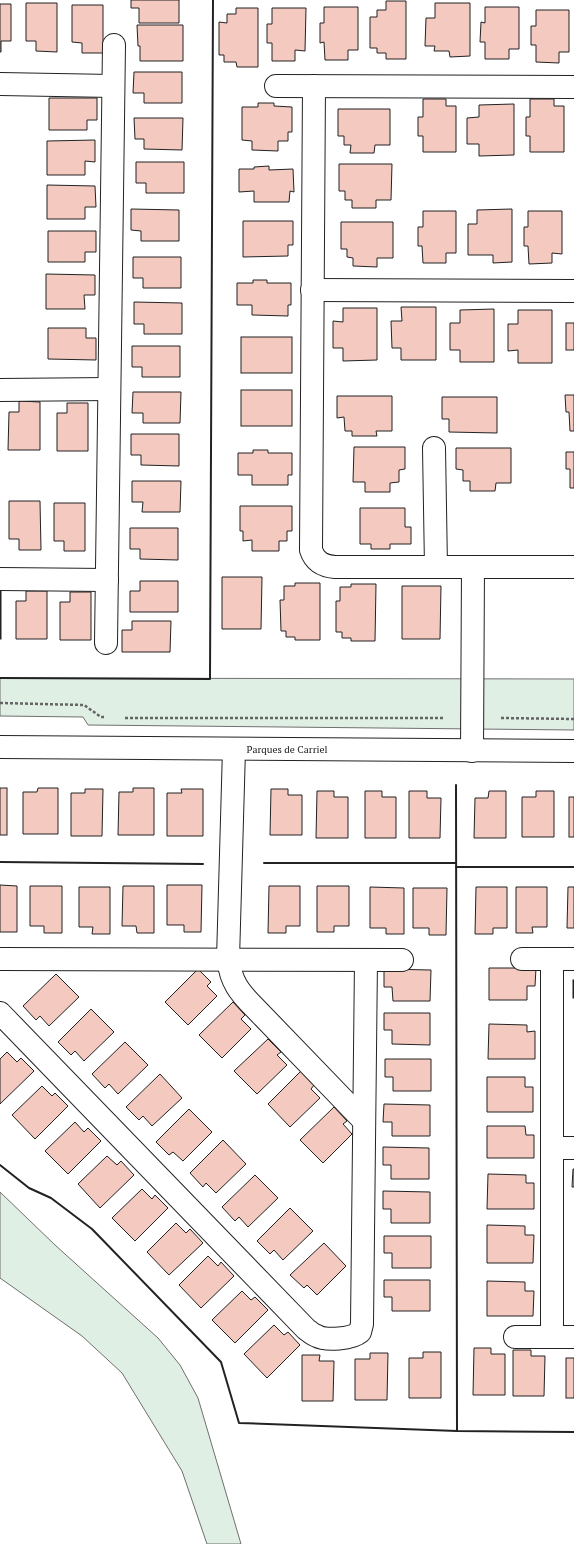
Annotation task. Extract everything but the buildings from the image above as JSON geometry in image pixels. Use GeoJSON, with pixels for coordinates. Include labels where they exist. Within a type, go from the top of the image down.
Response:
{"type":"FeatureCollection","features":[{"type":"Feature","properties":{"kind":"street"},"geometry":{"type":"LineString","coordinates":[[106,644],[114,45]]}},
{"type":"Feature","properties":{"kind":"street"},"geometry":{"type":"LineString","coordinates":[[0,84],[113,86]]}},
{"type":"Feature","properties":{"kind":"street"},"geometry":{"type":"LineString","coordinates":[[276,86],[574,87]]}},
{"type":"Feature","properties":{"kind":"street"},"geometry":{"type":"LineString","coordinates":[[314,86],[311,550],[314,557],[318,562],[326,566],[335,567],[574,568]]}},
{"type":"Feature","properties":{"kind":"street"},"geometry":{"type":"LineString","coordinates":[[312,290],[574,291]]}},
{"type":"Feature","properties":{"kind":"street"},"geometry":{"type":"LineString","coordinates":[[0,390],[109,389]]}},
{"type":"Feature","properties":{"kind":"street"},"geometry":{"type":"LineString","coordinates":[[434,448],[436,567]]}},
{"type":"Feature","properties":{"kind":"street"},"geometry":{"type":"LineString","coordinates":[[472,751],[473,567]]}},
{"type":"Feature","properties":{"kind":"street"},"geometry":{"type":"LineString","coordinates":[[0,579],[107,580]]}},
{"type":"Feature","properties":{"kind":"street","name":"Parques de Carriel"},"geometry":{"type":"LineString","coordinates":[[0,747],[574,752]]}},
{"type":"Feature","properties":{"kind":"street"},"geometry":{"type":"LineString","coordinates":[[234,748],[228,960],[229,971],[233,982],[241,993],[364,1121]]}},
{"type":"Feature","properties":{"kind":"street"},"geometry":{"type":"LineString","coordinates":[[0,959],[402,960]]}},
{"type":"Feature","properties":{"kind":"street"},"geometry":{"type":"LineString","coordinates":[[522,959],[574,960]]}},
{"type":"Feature","properties":{"kind":"street"},"geometry":{"type":"LineString","coordinates":[[552,959],[552,1337]]}},
{"type":"Feature","properties":{"kind":"street"},"geometry":{"type":"LineString","coordinates":[[0,1013],[306,1329],[324,1339],[352,1337],[356,1336],[361,1328],[366,960]]}},
{"type":"Feature","properties":{"kind":"street"},"geometry":{"type":"LineString","coordinates":[[552,1148],[574,1148]]}},
{"type":"Feature","properties":{"kind":"street"},"geometry":{"type":"LineString","coordinates":[[515,1337],[574,1337]]}},
{"type":"Feature","properties":{"kind":"path"},"geometry":{"type":"LineString","coordinates":[[0,703],[84,705],[101,718],[109,718]]}},
{"type":"Feature","properties":{"kind":"path"},"geometry":{"type":"LineString","coordinates":[[124,718],[574,718]]}},
{"type":"Feature","properties":{"kind":"green space"},"geometry":{"type":"Polygon","coordinates":[[[0,678],[574,679],[574,730],[88,725],[83,717],[0,716],[0,678]]]}},
{"type":"Feature","properties":{"kind":"green space"},"geometry":{"type":"Polygon","coordinates":[[[0,1192],[55,1245],[158,1338],[180,1365],[198,1398],[241,1544],[207,1544],[182,1471],[122,1373],[82,1336],[0,1278],[0,1192]]]}},
{"type":"Feature","properties":{"kind":"wall"},"geometry":{"type":"LineString","coordinates":[[0,678],[210,679],[213,0]]}},
{"type":"Feature","properties":{"kind":"wall"},"geometry":{"type":"LineString","coordinates":[[456,785],[457,1431]]}},
{"type":"Feature","properties":{"kind":"wall"},"geometry":{"type":"LineString","coordinates":[[0,862],[203,864]]}},
{"type":"Feature","properties":{"kind":"wall"},"geometry":{"type":"LineString","coordinates":[[264,863],[456,863]]}},
{"type":"Feature","properties":{"kind":"wall"},"geometry":{"type":"LineString","coordinates":[[456,867],[574,867]]}},
{"type":"Feature","properties":{"kind":"wall"},"geometry":{"type":"LineString","coordinates":[[0,1165],[29,1188],[51,1198],[92,1229],[221,1362],[239,1423],[457,1431],[574,1432]]}}]}
